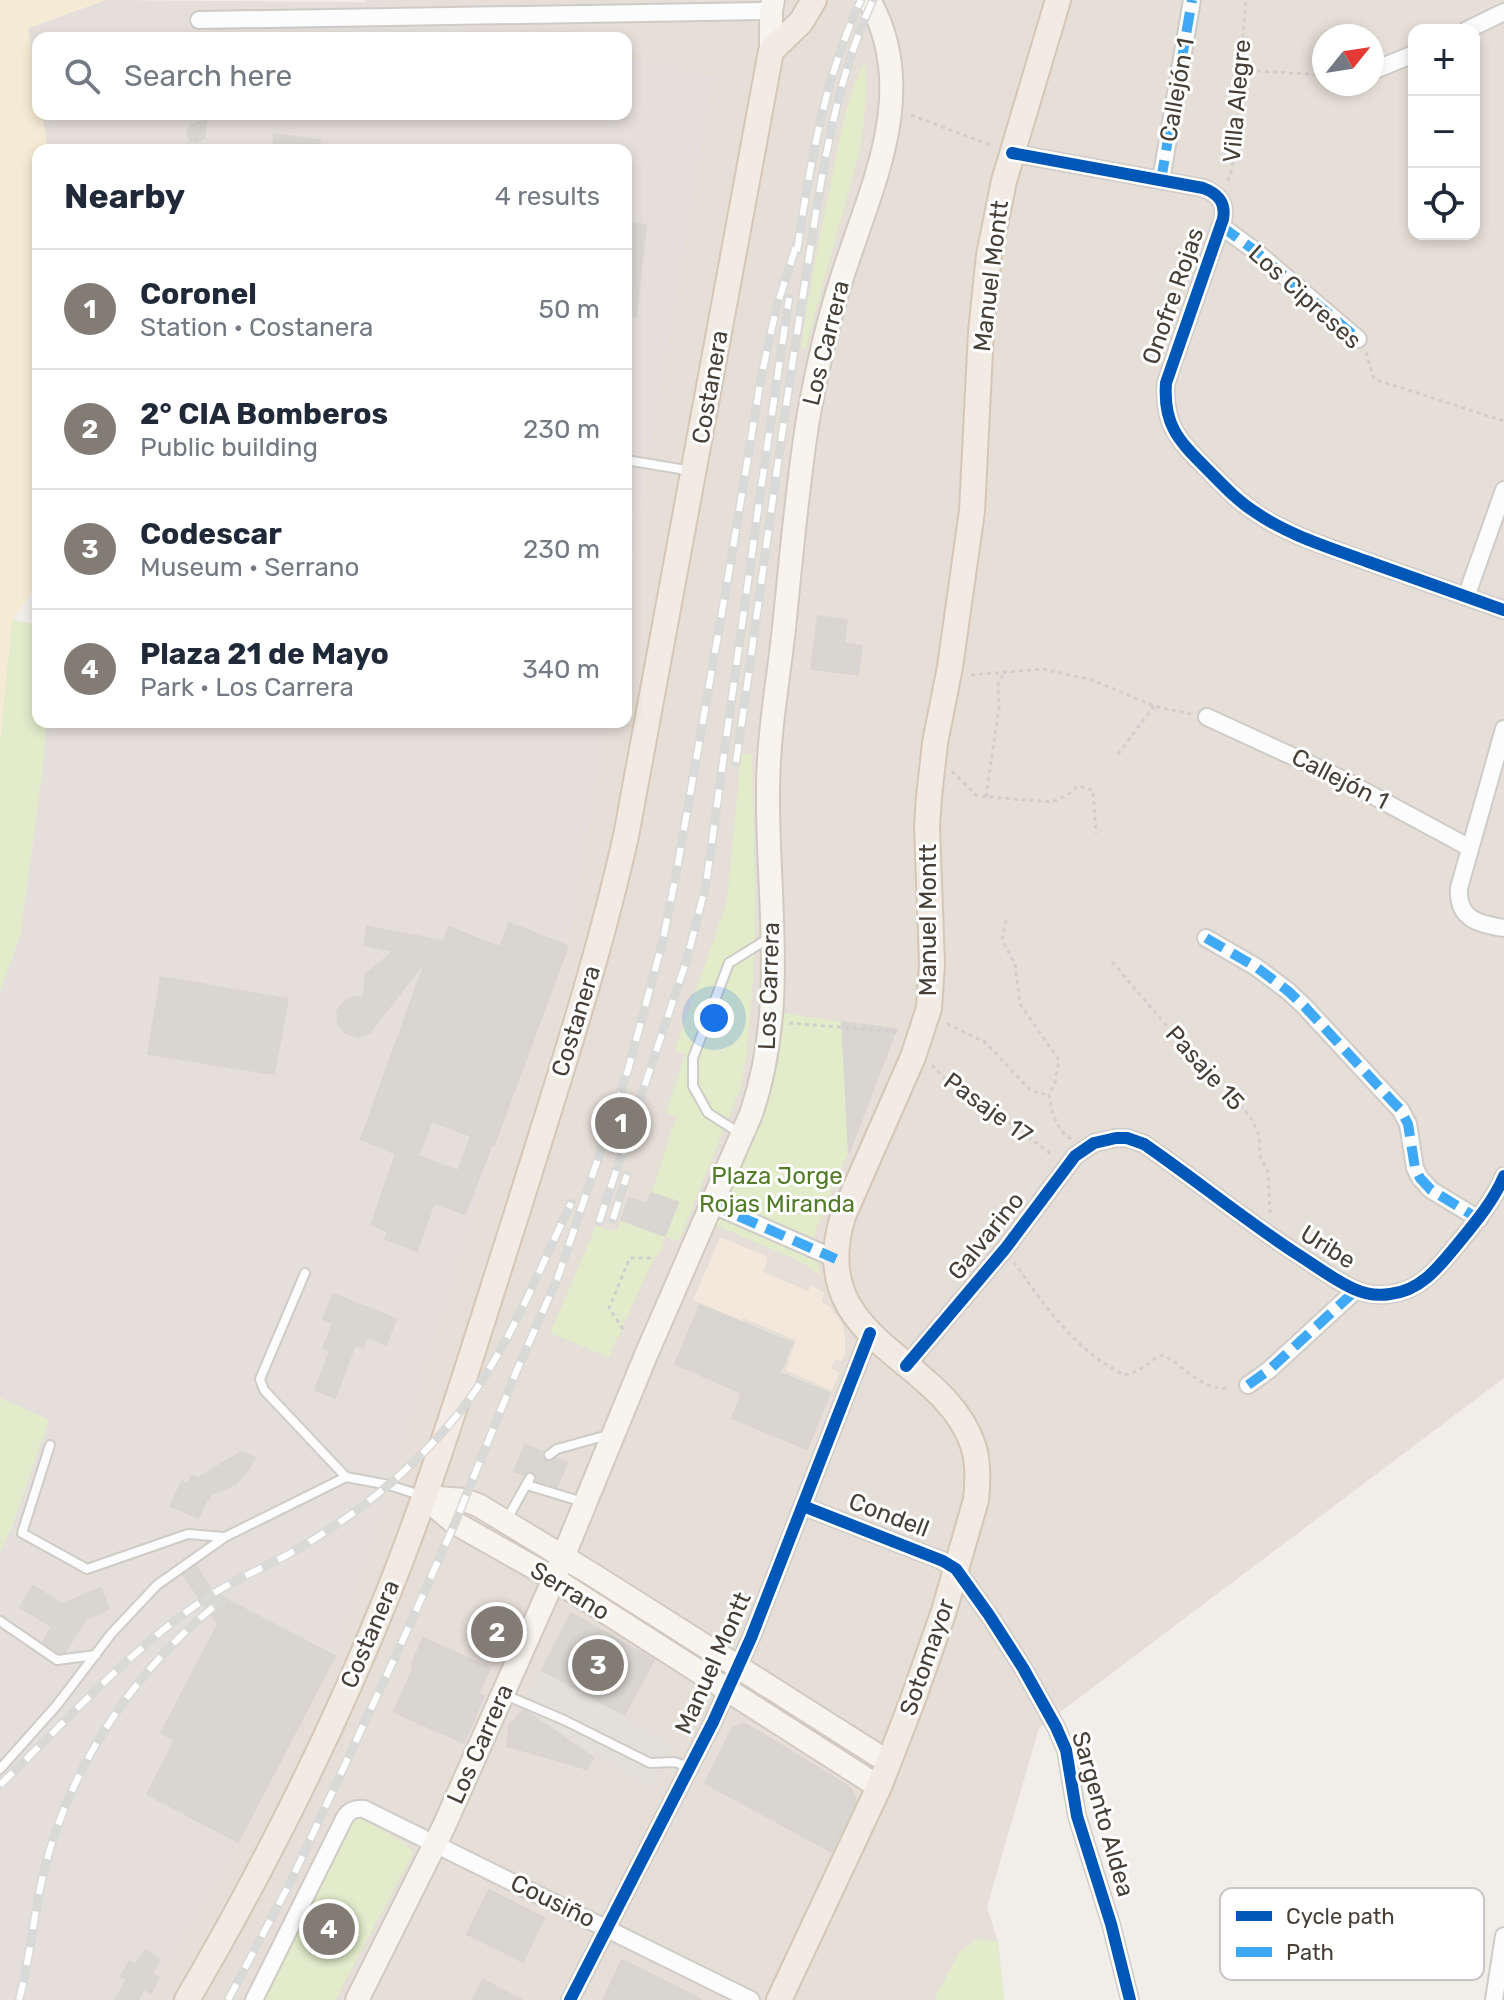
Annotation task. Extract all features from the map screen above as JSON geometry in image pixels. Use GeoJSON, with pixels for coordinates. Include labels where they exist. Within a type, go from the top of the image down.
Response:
{"type":"FeatureCollection","features":[{"type":"Feature","properties":{"kind":"main road"},"geometry":{"type":"LineString","coordinates":[[771,51],[801,22],[814,0]]}},
{"type":"Feature","properties":{"kind":"main road","name":"Los Carrera"},"geometry":{"type":"LineString","coordinates":[[357,2000],[435,1844],[554,1579],[584,1502],[751,1114],[762,1076],[774,976],[768,833],[769,765],[808,420],[832,310],[883,154],[891,111],[888,53],[882,28],[869,0]]}},
{"type":"Feature","properties":{"kind":"main road","name":"Manuel Montt"},"geometry":{"type":"LineString","coordinates":[[870,1333],[847,1302],[838,1275],[839,1229],[921,1035],[929,1008],[932,980],[927,826],[939,718],[950,667],[972,511],[981,332],[989,255],[999,202],[1001,148],[1058,0]]}},
{"type":"Feature","properties":{"kind":"main road"},"geometry":{"type":"LineString","coordinates":[[771,51],[772,6]]}},
{"type":"Feature","properties":{"kind":"main road","name":"Costanera"},"geometry":{"type":"LineString","coordinates":[[187,2000],[297,1797],[386,1597],[450,1424],[591,974],[615,885],[638,779],[771,51]]}},
{"type":"Feature","properties":{"kind":"main road","name":"Sotomayor"},"geometry":{"type":"LineString","coordinates":[[779,2000],[879,1787],[944,1611],[976,1500],[978,1474],[975,1448],[963,1423],[932,1388],[870,1333]]}},
{"type":"Feature","properties":{"kind":"main road","name":"Serrano"},"geometry":{"type":"LineString","coordinates":[[424,1497],[464,1500],[478,1505],[564,1556],[888,1762]]}},
{"type":"Feature","properties":{"kind":"main road","name":"Serrano"},"geometry":{"type":"LineString","coordinates":[[424,1497],[455,1523],[554,1579],[879,1787]]}},
{"type":"Feature","properties":{"kind":"street","name":"Callejón 1"},"geometry":{"type":"LineString","coordinates":[[1161,180],[1192,0]]}},
{"type":"Feature","properties":{"kind":"street"},"geometry":{"type":"LineString","coordinates":[[199,20],[384,8],[772,6]]}},
{"type":"Feature","properties":{"kind":"street"},"geometry":{"type":"LineString","coordinates":[[1479,24],[1504,12]]}},
{"type":"Feature","properties":{"kind":"street"},"geometry":{"type":"LineString","coordinates":[[1384,66],[1408,56]]}},
{"type":"Feature","properties":{"kind":"street","name":"Onofre Rojas"},"geometry":{"type":"LineString","coordinates":[[1001,148],[1203,188],[1214,193],[1225,210],[1221,226],[1166,383],[1166,410],[1178,438],[1233,495],[1278,526],[1332,549],[1504,610]]}},
{"type":"Feature","properties":{"kind":"street","name":"Los Cipreses"},"geometry":{"type":"LineString","coordinates":[[1221,226],[1254,250],[1358,339]]}},
{"type":"Feature","properties":{"kind":"street"},"geometry":{"type":"LineString","coordinates":[[1466,597],[1504,490]]}},
{"type":"Feature","properties":{"kind":"street","name":"Callejón 1"},"geometry":{"type":"LineString","coordinates":[[1207,717],[1344,780],[1470,848]]}},
{"type":"Feature","properties":{"kind":"street"},"geometry":{"type":"LineString","coordinates":[[1504,729],[1459,888],[1463,910],[1475,921],[1504,928]]}},
{"type":"Feature","properties":{"kind":"street"},"geometry":{"type":"LineString","coordinates":[[1206,938],[1256,967],[1305,1007],[1400,1109],[1409,1131],[1415,1168],[1425,1184],[1479,1219]]}},
{"type":"Feature","properties":{"kind":"street","name":"Uribe"},"geometry":{"type":"LineString","coordinates":[[1105,1140],[1127,1138],[1144,1144],[1271,1237],[1338,1281],[1366,1293],[1388,1295],[1421,1283],[1439,1267],[1479,1219],[1504,1176]]}},
{"type":"Feature","properties":{"kind":"street","name":"Galvarino"},"geometry":{"type":"LineString","coordinates":[[906,1366],[1005,1249],[1068,1165],[1084,1149],[1105,1140]]}},
{"type":"Feature","properties":{"kind":"street"},"geometry":{"type":"LineString","coordinates":[[711,1204],[836,1259]]}},
{"type":"Feature","properties":{"kind":"street"},"geometry":{"type":"LineString","coordinates":[[1248,1385],[1269,1370],[1356,1290]]}},
{"type":"Feature","properties":{"kind":"street","name":"Manuel Montt"},"geometry":{"type":"LineString","coordinates":[[570,2000],[727,1691],[870,1333]]}},
{"type":"Feature","properties":{"kind":"street","name":"Condell"},"geometry":{"type":"LineString","coordinates":[[803,1506],[934,1556],[956,1569]]}},
{"type":"Feature","properties":{"kind":"street","name":"Sargento Aldea"},"geometry":{"type":"LineString","coordinates":[[956,1569],[1023,1668],[1066,1750],[1077,1816],[1111,1924],[1130,2000]]}},
{"type":"Feature","properties":{"kind":"street","name":"Cousiño"},"geometry":{"type":"LineString","coordinates":[[254,2000],[343,1821],[352,1810],[364,1809],[751,2000]]}},
{"type":"Feature","properties":{"kind":"street"},"geometry":{"type":"LineString","coordinates":[[1494,2000],[1504,1936]]}},
{"type":"Feature","properties":{"kind":"lane"},"geometry":{"type":"LineString","coordinates":[[632,461],[694,472]]}},
{"type":"Feature","properties":{"kind":"lane"},"geometry":{"type":"LineString","coordinates":[[742,1134],[708,1113],[693,1086],[693,1058],[729,963],[773,936]]}},
{"type":"Feature","properties":{"kind":"lane"},"geometry":{"type":"LineString","coordinates":[[0,1769],[57,1705],[111,1634],[157,1585],[225,1537],[346,1477],[264,1390],[260,1379],[305,1273]]}},
{"type":"Feature","properties":{"kind":"lane"},"geometry":{"type":"LineString","coordinates":[[549,1455],[557,1449],[613,1434]]}},
{"type":"Feature","properties":{"kind":"lane"},"geometry":{"type":"LineString","coordinates":[[50,1445],[22,1533],[87,1569],[188,1534],[225,1537]]}},
{"type":"Feature","properties":{"kind":"lane","name":"Serrano"},"geometry":{"type":"LineString","coordinates":[[346,1477],[389,1485],[424,1497]]}},
{"type":"Feature","properties":{"kind":"lane"},"geometry":{"type":"LineString","coordinates":[[505,1522],[528,1481],[584,1502]]}},
{"type":"Feature","properties":{"kind":"lane"},"geometry":{"type":"LineString","coordinates":[[0,1621],[57,1660],[96,1655]]}},
{"type":"Feature","properties":{"kind":"lane"},"geometry":{"type":"LineString","coordinates":[[502,1694],[564,1720],[650,1763],[674,1762],[690,1767]]}},
{"type":"Feature","properties":{"kind":"path"},"geometry":{"type":"LineString","coordinates":[[1241,70],[1312,74]]}},
{"type":"Feature","properties":{"kind":"path"},"geometry":{"type":"LineString","coordinates":[[912,114],[1001,148]]}},
{"type":"Feature","properties":{"kind":"path"},"geometry":{"type":"LineString","coordinates":[[969,675],[1043,669],[1092,680],[1154,706],[1207,717]]}},
{"type":"Feature","properties":{"kind":"path"},"geometry":{"type":"LineString","coordinates":[[986,797],[999,707],[998,685],[1004,672]]}},
{"type":"Feature","properties":{"kind":"path"},"geometry":{"type":"LineString","coordinates":[[1118,754],[1154,706]]}},
{"type":"Feature","properties":{"kind":"path"},"geometry":{"type":"LineString","coordinates":[[977,796],[1052,802],[1078,786],[1093,790],[1096,834]]}},
{"type":"Feature","properties":{"kind":"path"},"geometry":{"type":"LineString","coordinates":[[1006,920],[1002,940],[1015,964],[1020,1004],[1059,1060],[1049,1095],[1053,1115],[1061,1131],[1084,1149]]}},
{"type":"Feature","properties":{"kind":"path"},"geometry":{"type":"LineString","coordinates":[[771,1020],[921,1035]]}},
{"type":"Feature","properties":{"kind":"path"},"geometry":{"type":"LineString","coordinates":[[947,1024],[985,1042],[1031,1091],[1049,1095]]}},
{"type":"Feature","properties":{"kind":"path"},"geometry":{"type":"LineString","coordinates":[[1005,1249],[1044,1305],[1107,1367],[1125,1375],[1140,1370],[1158,1356],[1166,1356],[1204,1384],[1222,1389],[1248,1385]]}},
{"type":"Feature","properties":{"kind":"path"},"geometry":{"type":"LineString","coordinates":[[623,1329],[609,1308],[630,1258],[655,1258]]}},
{"type":"Feature","properties":{"kind":"shaded area"},"geometry":{"type":"Polygon","coordinates":[[[106,0],[365,2],[504,32],[32,32],[32,54],[28,28],[106,0]]]}},
{"type":"Feature","properties":{"kind":"shaded area"},"geometry":{"type":"Polygon","coordinates":[[[365,0],[1504,0],[1504,1378],[1039,1728],[987,1907],[998,1942],[1004,2000],[146,2000],[238,1842],[335,1656],[494,1145],[568,946],[604,728],[632,728],[632,559],[712,77],[632,59],[632,32],[504,32],[365,0]]]}},
{"type":"Feature","properties":{"kind":"shaded area"},"geometry":{"type":"Polygon","coordinates":[[[632,59],[712,77],[632,559],[632,144],[47,144],[43,120],[632,120],[632,59]]]}},
{"type":"Feature","properties":{"kind":"shaded area"},"geometry":{"type":"Polygon","coordinates":[[[46,728],[604,728],[568,946],[494,1145],[335,1656],[238,1842],[146,2000],[0,2000],[0,1552],[49,1420],[0,1398],[0,991],[20,936],[46,728]]]}},
{"type":"Feature","properties":{"kind":"shaded area"},"geometry":{"type":"Polygon","coordinates":[[[720,1237],[768,1257],[764,1272],[808,1291],[811,1286],[824,1292],[822,1302],[830,1307],[842,1324],[845,1335],[845,1356],[841,1361],[835,1359],[831,1368],[839,1373],[832,1391],[786,1370],[796,1340],[693,1300],[720,1237]]]}},
{"type":"Feature","properties":{"kind":"shaded area"},"geometry":{"type":"Polygon","coordinates":[[[542,1670],[674,1747],[651,1790],[521,1706],[542,1670]]]}},
{"type":"Feature","properties":{"kind":"green space"},"geometry":{"type":"Polygon","coordinates":[[[865,61],[864,121],[858,157],[805,349],[801,346],[808,301],[839,140],[865,61]]]}},
{"type":"Feature","properties":{"kind":"green space"},"geometry":{"type":"Polygon","coordinates":[[[12,620],[32,624],[32,728],[46,728],[20,936],[0,991],[0,740],[12,620]]]}},
{"type":"Feature","properties":{"kind":"green space"},"geometry":{"type":"Polygon","coordinates":[[[741,753],[752,754],[755,907],[753,979],[740,1089],[679,1241],[665,1237],[609,1357],[550,1333],[596,1226],[616,1232],[621,1220],[665,1236],[677,1203],[652,1192],[676,1117],[666,1112],[685,1055],[675,1049],[727,902],[741,753]]]}},
{"type":"Feature","properties":{"kind":"green space","name":"Plaza Jorge Rojas Miranda"},"geometry":{"type":"Polygon","coordinates":[[[775,1012],[841,1022],[847,1128],[855,1136],[816,1229],[812,1250],[821,1276],[802,1262],[708,1222],[775,1012]]]}},
{"type":"Feature","properties":{"kind":"green space"},"geometry":{"type":"Polygon","coordinates":[[[0,1398],[49,1420],[0,1552],[0,1398]]]}},
{"type":"Feature","properties":{"kind":"green space"},"geometry":{"type":"Polygon","coordinates":[[[578,1575],[717,1663],[714,1669],[575,1582],[578,1575]]]}},
{"type":"Feature","properties":{"kind":"green space"},"geometry":{"type":"Polygon","coordinates":[[[751,1690],[867,1761],[862,1769],[748,1696],[751,1690]]]}},
{"type":"Feature","properties":{"kind":"green space"},"geometry":{"type":"Polygon","coordinates":[[[355,1818],[405,1843],[412,1852],[335,2000],[244,2000],[348,1823],[355,1818]]]}},
{"type":"Feature","properties":{"kind":"green space"},"geometry":{"type":"Polygon","coordinates":[[[978,1939],[998,1942],[1004,2000],[934,2000],[959,1952],[978,1939]]]}},
{"type":"Feature","properties":{"kind":"sand"},"geometry":{"type":"Polygon","coordinates":[[[0,0],[106,0],[28,28],[32,54],[32,120],[43,120],[47,144],[32,144],[32,593],[12,620],[0,740],[0,0]]]}},
{"type":"Feature","properties":{"kind":"building"},"geometry":{"type":"Polygon","coordinates":[[[207,120],[204,138],[196,142],[190,140],[187,134],[190,126],[207,120]]]}},
{"type":"Feature","properties":{"kind":"building"},"geometry":{"type":"Polygon","coordinates":[[[274,134],[320,140],[320,144],[273,144],[274,134]]]}},
{"type":"Feature","properties":{"kind":"building"},"geometry":{"type":"Polygon","coordinates":[[[632,223],[646,225],[636,316],[632,316],[632,223]]]}},
{"type":"Feature","properties":{"kind":"building"},"geometry":{"type":"Polygon","coordinates":[[[818,616],[847,620],[844,643],[862,646],[858,675],[811,669],[818,616]]]}},
{"type":"Feature","properties":{"kind":"building"},"geometry":{"type":"Polygon","coordinates":[[[509,923],[568,946],[465,1214],[434,1203],[417,1251],[385,1239],[388,1231],[371,1225],[396,1154],[361,1139],[426,960],[370,1032],[358,1037],[345,1033],[338,1023],[337,1011],[350,998],[364,996],[365,975],[394,951],[364,945],[367,927],[444,941],[449,927],[500,947],[509,923]],[[432,1121],[418,1156],[458,1171],[471,1136],[432,1121]]]}},
{"type":"Feature","properties":{"kind":"building"},"geometry":{"type":"Polygon","coordinates":[[[161,977],[288,999],[274,1074],[148,1054],[161,977]]]}},
{"type":"Feature","properties":{"kind":"building"},"geometry":{"type":"Polygon","coordinates":[[[842,1022],[896,1029],[849,1153],[842,1022]]]}},
{"type":"Feature","properties":{"kind":"building"},"geometry":{"type":"Polygon","coordinates":[[[651,1193],[678,1202],[665,1236],[621,1220],[629,1198],[647,1204],[651,1193]]]}},
{"type":"Feature","properties":{"kind":"building"},"geometry":{"type":"Polygon","coordinates":[[[333,1294],[396,1319],[386,1345],[367,1337],[363,1348],[355,1345],[335,1398],[315,1390],[330,1351],[323,1348],[333,1323],[323,1319],[333,1294]]]}},
{"type":"Feature","properties":{"kind":"building"},"geometry":{"type":"Polygon","coordinates":[[[700,1305],[792,1343],[780,1373],[830,1393],[807,1449],[732,1418],[742,1393],[675,1364],[700,1305]]]}},
{"type":"Feature","properties":{"kind":"building"},"geometry":{"type":"Polygon","coordinates":[[[525,1445],[543,1452],[542,1457],[546,1461],[556,1458],[567,1463],[557,1487],[536,1481],[533,1472],[524,1475],[514,1471],[525,1445]]]}},
{"type":"Feature","properties":{"kind":"building"},"geometry":{"type":"Polygon","coordinates":[[[241,1452],[255,1458],[248,1470],[236,1484],[212,1494],[198,1518],[170,1506],[182,1481],[188,1484],[192,1476],[198,1478],[241,1452]]]}},
{"type":"Feature","properties":{"kind":"building"},"geometry":{"type":"Polygon","coordinates":[[[196,1566],[210,1588],[208,1590],[335,1656],[238,1842],[147,1794],[175,1740],[161,1733],[218,1624],[183,1575],[196,1566]]]}},
{"type":"Feature","properties":{"kind":"building"},"geometry":{"type":"Polygon","coordinates":[[[33,1586],[62,1604],[101,1588],[109,1609],[86,1619],[65,1652],[59,1653],[43,1642],[52,1627],[20,1607],[33,1586]]]}},
{"type":"Feature","properties":{"kind":"building"},"geometry":{"type":"Polygon","coordinates":[[[571,1613],[654,1660],[624,1715],[542,1670],[571,1613]]]}},
{"type":"Feature","properties":{"kind":"building"},"geometry":{"type":"Polygon","coordinates":[[[423,1638],[490,1668],[478,1694],[484,1696],[464,1743],[394,1712],[423,1638]]]}},
{"type":"Feature","properties":{"kind":"building"},"geometry":{"type":"Polygon","coordinates":[[[524,1710],[593,1757],[587,1769],[507,1746],[509,1725],[524,1710]]]}},
{"type":"Feature","properties":{"kind":"building"},"geometry":{"type":"Polygon","coordinates":[[[746,1724],[845,1784],[853,1792],[856,1800],[832,1852],[705,1783],[733,1727],[746,1724]]]}},
{"type":"Feature","properties":{"kind":"building"},"geometry":{"type":"Polygon","coordinates":[[[489,1890],[544,1918],[523,1962],[467,1934],[489,1890]]]}},
{"type":"Feature","properties":{"kind":"building"},"geometry":{"type":"Polygon","coordinates":[[[145,1950],[160,1959],[152,1974],[159,1978],[151,1993],[144,1989],[138,2000],[115,2000],[127,1979],[121,1976],[130,1961],[136,1964],[145,1950]]]}},
{"type":"Feature","properties":{"kind":"building"},"geometry":{"type":"Polygon","coordinates":[[[622,1960],[702,2000],[603,2000],[622,1960]]]}},
{"type":"Feature","properties":{"kind":"building"},"geometry":{"type":"Polygon","coordinates":[[[483,1980],[522,2000],[473,2000],[483,1980]]]}},
{"type":"Feature","properties":{"kind":"railway"},"geometry":{"type":"LineString","coordinates":[[797,251],[813,155],[828,91],[861,0]]}},
{"type":"Feature","properties":{"kind":"railway"},"geometry":{"type":"LineString","coordinates":[[736,762],[822,178],[847,69],[873,0]]}},
{"type":"Feature","properties":{"kind":"railway"},"geometry":{"type":"LineString","coordinates":[[228,2000],[290,1883],[455,1523],[558,1277],[628,1070],[662,944],[676,875],[761,378],[776,309],[798,240]]}},
{"type":"Feature","properties":{"kind":"railway"},"geometry":{"type":"LineString","coordinates":[[599,1222],[687,959],[706,884],[789,298]]}},
{"type":"Feature","properties":{"kind":"railway"},"geometry":{"type":"LineString","coordinates":[[613,1219],[627,1175]]}},
{"type":"Feature","properties":{"kind":"railway"},"geometry":{"type":"LineString","coordinates":[[0,1785],[98,1688],[175,1620],[223,1588],[332,1528],[374,1497],[431,1445],[468,1401],[502,1348],[571,1203]]}},
{"type":"Feature","properties":{"kind":"railway"},"geometry":{"type":"LineString","coordinates":[[19,2000],[46,1863],[58,1825],[92,1751],[113,1717],[163,1654],[222,1600]]}},
{"type":"Feature","properties":{"kind":"marked path"},"geometry":{"type":"LineString","coordinates":[[1161,180],[1192,0]]}},
{"type":"Feature","properties":{"kind":"marked path"},"geometry":{"type":"LineString","coordinates":[[1221,226],[1254,250],[1358,339]]}},
{"type":"Feature","properties":{"kind":"marked path"},"geometry":{"type":"LineString","coordinates":[[1206,938],[1256,967],[1305,1007],[1400,1109],[1408,1124],[1415,1168],[1420,1178],[1431,1190],[1479,1219]]}},
{"type":"Feature","properties":{"kind":"marked path"},"geometry":{"type":"LineString","coordinates":[[711,1204],[836,1259]]}},
{"type":"Feature","properties":{"kind":"marked path"},"geometry":{"type":"LineString","coordinates":[[1248,1385],[1269,1370],[1356,1290]]}},
{"type":"Feature","properties":{"kind":"cycle path"},"geometry":{"type":"LineString","coordinates":[[1012,153],[1203,188],[1217,196],[1222,204],[1223,219],[1166,383],[1167,410],[1180,439],[1235,497],[1281,527],[1504,610]]}},
{"type":"Feature","properties":{"kind":"cycle path"},"geometry":{"type":"LineString","coordinates":[[906,1366],[1005,1249],[1075,1156],[1094,1143],[1127,1138],[1144,1144],[1325,1273],[1354,1289],[1376,1295],[1401,1292],[1435,1270],[1483,1212],[1504,1176]]}},
{"type":"Feature","properties":{"kind":"cycle path"},"geometry":{"type":"LineString","coordinates":[[570,2000],[713,1722],[751,1638],[870,1333]]}},
{"type":"Feature","properties":{"kind":"cycle path"},"geometry":{"type":"LineString","coordinates":[[803,1506],[943,1561],[956,1569],[989,1615],[1023,1668],[1066,1750],[1077,1816],[1111,1924],[1130,2000]]}},
{"type":"Feature","properties":{"kind":"place","name":"Coronel"},"geometry":{"type":"Point","coordinates":[621,1123]}},
{"type":"Feature","properties":{"kind":"place","name":"2° CIA Bomberos"},"geometry":{"type":"Point","coordinates":[497,1632]}},
{"type":"Feature","properties":{"kind":"place","name":"Codescar"},"geometry":{"type":"Point","coordinates":[598,1665]}},
{"type":"Feature","properties":{"kind":"place","name":"Plaza 21 de Mayo"},"geometry":{"type":"Point","coordinates":[329,1929]}}]}
